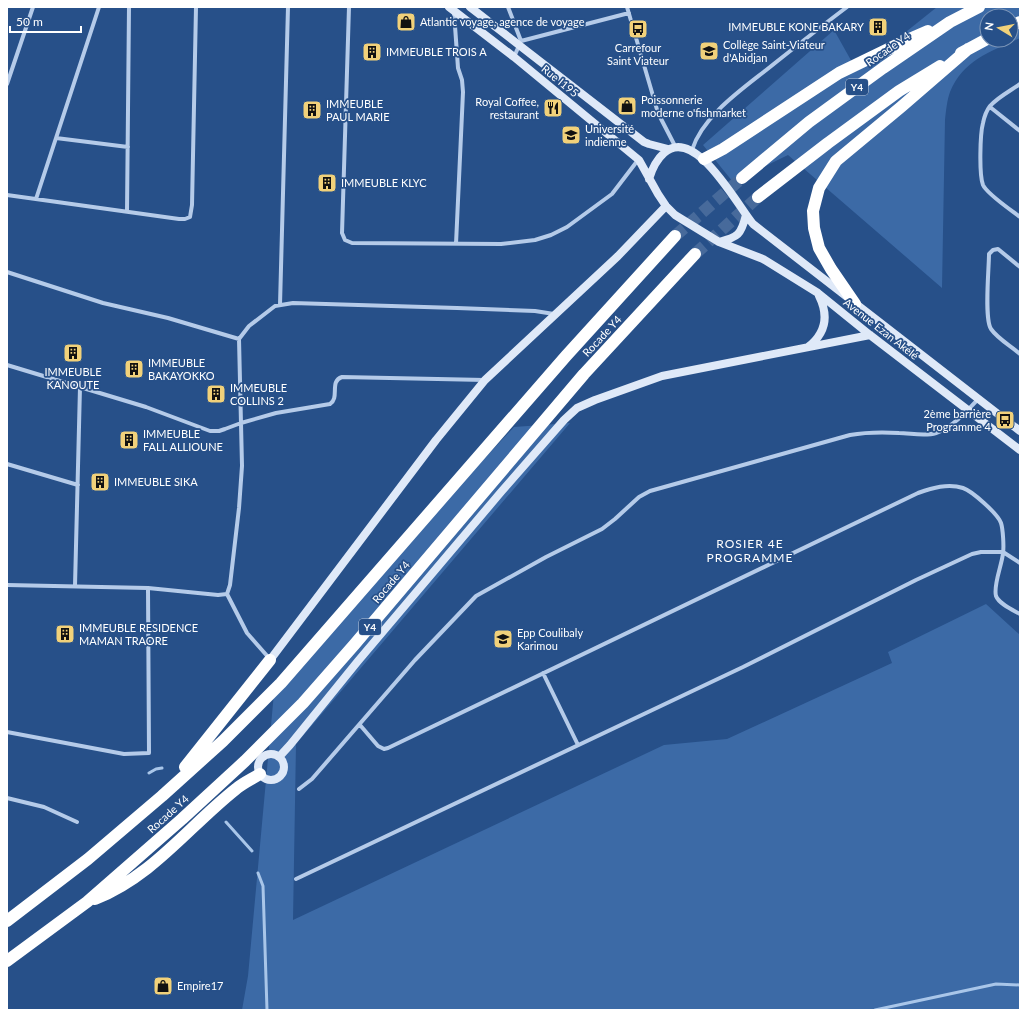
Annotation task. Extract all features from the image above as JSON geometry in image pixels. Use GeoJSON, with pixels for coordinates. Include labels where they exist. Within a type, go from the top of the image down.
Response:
{"type":"FeatureCollection","features":[{"type":"Feature","properties":{"kind":"highway","name":"Rocade Y4"},"geometry":{"type":"LineString","coordinates":[[742,178],[809,122],[883,68],[950,22],[979,7]]}},
{"type":"Feature","properties":{"kind":"highway"},"geometry":{"type":"LineString","coordinates":[[704,159],[723,149],[839,73],[905,41],[950,22]]}},
{"type":"Feature","properties":{"kind":"highway","name":"Y4"},"geometry":{"type":"LineString","coordinates":[[758,197],[899,91],[979,43]]}},
{"type":"Feature","properties":{"kind":"highway"},"geometry":{"type":"LineString","coordinates":[[855,304],[819,248],[814,228],[813,211],[819,188],[836,161],[968,49]]}},
{"type":"Feature","properties":{"kind":"highway","name":"Rocade Y4"},"geometry":{"type":"LineString","coordinates":[[7,920],[88,859],[162,796],[223,741],[281,683],[566,356],[675,236]]}},
{"type":"Feature","properties":{"kind":"highway","name":"Rocade Y4"},"geometry":{"type":"LineString","coordinates":[[7,961],[87,902],[182,819],[245,761],[303,703],[584,374],[695,254]]}},
{"type":"Feature","properties":{"kind":"highway"},"geometry":{"type":"LineString","coordinates":[[162,796],[270,660]]}},
{"type":"Feature","properties":{"kind":"highway"},"geometry":{"type":"LineString","coordinates":[[87,902],[110,893],[135,878],[166,854],[237,788],[260,774]]}},
{"type":"Feature","properties":{"kind":"main road","name":"Rue I195"},"geometry":{"type":"LineString","coordinates":[[470,7],[520,43],[644,142],[671,148],[692,150],[704,159],[746,215]]}},
{"type":"Feature","properties":{"kind":"main road","name":"Rue I195"},"geometry":{"type":"LineString","coordinates":[[452,9],[514,57],[639,160],[666,206],[675,215],[719,242]]}},
{"type":"Feature","properties":{"kind":"main road"},"geometry":{"type":"LineString","coordinates":[[649,179],[659,157],[671,148]]}},
{"type":"Feature","properties":{"kind":"main road"},"geometry":{"type":"LineString","coordinates":[[270,660],[436,440],[485,380],[554,314],[618,256],[666,206]]}},
{"type":"Feature","properties":{"kind":"main road"},"geometry":{"type":"LineString","coordinates":[[719,242],[731,239],[738,234],[743,228],[746,215]]}},
{"type":"Feature","properties":{"kind":"main road","name":"Avenue Ezan Akélé"},"geometry":{"type":"LineString","coordinates":[[746,215],[753,224],[1020,430]]}},
{"type":"Feature","properties":{"kind":"main road","name":"Avenue Ezan Akélé"},"geometry":{"type":"LineString","coordinates":[[719,242],[763,259],[818,293],[870,335],[1020,450]]}},
{"type":"Feature","properties":{"kind":"main road"},"geometry":{"type":"LineString","coordinates":[[807,347],[815,341],[823,329],[826,319],[824,305],[818,293]]}},
{"type":"Feature","properties":{"kind":"main road"},"geometry":{"type":"LineString","coordinates":[[279,757],[358,661],[548,438],[577,408],[662,376],[870,335]]}},
{"type":"Feature","properties":{"kind":"main road"},"geometry":{"type":"LineString","coordinates":[[267,754],[279,757],[283,764],[282,773],[279,777],[271,780],[263,778],[260,774],[258,766],[260,759],[267,754]]}},
{"type":"Feature","properties":{"kind":"street"},"geometry":{"type":"LineString","coordinates":[[7,84],[33,7]]}},
{"type":"Feature","properties":{"kind":"street"},"geometry":{"type":"LineString","coordinates":[[36,199],[99,7]]}},
{"type":"Feature","properties":{"kind":"street"},"geometry":{"type":"LineString","coordinates":[[127,212],[129,7]]}},
{"type":"Feature","properties":{"kind":"street"},"geometry":{"type":"LineString","coordinates":[[7,195],[180,219],[190,217],[192,205],[196,7]]}},
{"type":"Feature","properties":{"kind":"street"},"geometry":{"type":"LineString","coordinates":[[280,305],[288,7]]}},
{"type":"Feature","properties":{"kind":"street"},"geometry":{"type":"LineString","coordinates":[[349,7],[342,233],[345,240],[352,243],[456,244],[501,244],[535,240],[551,235],[567,227],[612,194],[639,160]]}},
{"type":"Feature","properties":{"kind":"street"},"geometry":{"type":"LineString","coordinates":[[508,7],[520,43],[514,57]]}},
{"type":"Feature","properties":{"kind":"street"},"geometry":{"type":"LineString","coordinates":[[627,7],[658,113],[671,148]]}},
{"type":"Feature","properties":{"kind":"street"},"geometry":{"type":"LineString","coordinates":[[692,150],[695,139],[703,126],[734,96],[847,7]]}},
{"type":"Feature","properties":{"kind":"street"},"geometry":{"type":"LineString","coordinates":[[452,9],[458,68],[462,80],[463,92],[456,244]]}},
{"type":"Feature","properties":{"kind":"street"},"geometry":{"type":"LineString","coordinates":[[520,43],[628,13]]}},
{"type":"Feature","properties":{"kind":"street"},"geometry":{"type":"LineString","coordinates":[[1020,84],[1001,96],[990,107],[983,124],[981,150],[981,175],[983,184],[987,191],[1020,217]]}},
{"type":"Feature","properties":{"kind":"street"},"geometry":{"type":"LineString","coordinates":[[990,107],[1020,131]]}},
{"type":"Feature","properties":{"kind":"street"},"geometry":{"type":"LineString","coordinates":[[56,138],[128,147]]}},
{"type":"Feature","properties":{"kind":"street"},"geometry":{"type":"LineString","coordinates":[[1020,266],[998,249],[993,250],[989,254],[988,317],[991,328],[998,336],[1020,354]]}},
{"type":"Feature","properties":{"kind":"street"},"geometry":{"type":"LineString","coordinates":[[7,272],[103,303],[168,318],[239,339]]}},
{"type":"Feature","properties":{"kind":"street"},"geometry":{"type":"LineString","coordinates":[[226,594],[230,585],[239,508],[242,466],[239,339],[249,326],[275,306],[293,303],[449,307],[535,311],[554,314]]}},
{"type":"Feature","properties":{"kind":"street"},"geometry":{"type":"LineString","coordinates":[[7,365],[146,407],[210,431],[219,431],[276,413],[330,404],[334,399],[335,382],[338,378],[342,377],[485,380]]}},
{"type":"Feature","properties":{"kind":"street"},"geometry":{"type":"LineString","coordinates":[[75,586],[80,387]]}},
{"type":"Feature","properties":{"kind":"street"},"geometry":{"type":"LineString","coordinates":[[299,789],[312,779],[415,660],[476,596],[546,557],[602,529],[639,497],[650,491],[850,435],[870,432],[935,433],[945,428],[968,410],[979,398]]}},
{"type":"Feature","properties":{"kind":"street"},"geometry":{"type":"LineString","coordinates":[[7,464],[78,485]]}},
{"type":"Feature","properties":{"kind":"street"},"geometry":{"type":"LineString","coordinates":[[360,724],[378,746],[384,749],[933,488],[952,486],[964,488],[983,502],[1001,522],[1004,552],[996,590],[996,597],[1002,603],[1020,614]]}},
{"type":"Feature","properties":{"kind":"street"},"geometry":{"type":"LineString","coordinates":[[296,879],[743,667],[916,580],[977,553],[1004,552],[1020,563]]}},
{"type":"Feature","properties":{"kind":"street"},"geometry":{"type":"LineString","coordinates":[[7,584],[148,588],[218,595],[226,594]]}},
{"type":"Feature","properties":{"kind":"street"},"geometry":{"type":"LineString","coordinates":[[7,732],[124,754],[149,753],[148,588]]}},
{"type":"Feature","properties":{"kind":"street"},"geometry":{"type":"LineString","coordinates":[[226,594],[247,633],[270,660]]}},
{"type":"Feature","properties":{"kind":"street"},"geometry":{"type":"LineString","coordinates":[[543,673],[578,745]]}},
{"type":"Feature","properties":{"kind":"street"},"geometry":{"type":"LineString","coordinates":[[7,798],[44,808],[77,822]]}},
{"type":"Feature","properties":{"kind":"shaded area"},"geometry":{"type":"Polygon","coordinates":[[[937,7],[1020,7],[1019,38],[1019,8],[979,8],[979,48],[999,48],[970,64],[956,81],[949,95],[945,120],[942,288],[788,155],[733,182],[703,145],[834,30],[857,71],[937,7]]]}},
{"type":"Feature","properties":{"kind":"shaded area"},"geometry":{"type":"Polygon","coordinates":[[[570,423],[296,744],[293,920],[664,745],[727,739],[892,663],[888,652],[986,604],[1020,635],[1020,1010],[242,1010],[248,976],[275,682],[514,427],[570,423]]]}},
{"type":"Feature","properties":{"kind":"waterway"},"geometry":{"type":"LineString","coordinates":[[149,773],[156,769],[162,768]]}},
{"type":"Feature","properties":{"kind":"waterway"},"geometry":{"type":"LineString","coordinates":[[226,822],[252,851]]}},
{"type":"Feature","properties":{"kind":"waterway"},"geometry":{"type":"LineString","coordinates":[[258,873],[263,886],[267,1010]]}},
{"type":"Feature","properties":{"kind":"waterway"},"geometry":{"type":"LineString","coordinates":[[875,1010],[996,984],[1020,985]]}},
{"type":"Feature","properties":{"kind":"tunnel"},"geometry":{"type":"LineString","coordinates":[[675,236],[742,178]]}},
{"type":"Feature","properties":{"kind":"tunnel"},"geometry":{"type":"LineString","coordinates":[[695,254],[758,197]]}},
{"type":"Feature","properties":{"kind":"place","name":"Atlantic voyage, agence de voyage"},"geometry":{"type":"Point","coordinates":[406,22]}},
{"type":"Feature","properties":{"kind":"place","name":"IMMEUBLE KONE BAKARY"},"geometry":{"type":"Point","coordinates":[878,27]}},
{"type":"Feature","properties":{"kind":"place","name":"Carrefour Saint Viateur"},"geometry":{"type":"Point","coordinates":[638,29]}},
{"type":"Feature","properties":{"kind":"place","name":"Collège Saint-Viateur d'Abidjan"},"geometry":{"type":"Point","coordinates":[709,51]}},
{"type":"Feature","properties":{"kind":"place","name":"IMMEUBLE TROIS A"},"geometry":{"type":"Point","coordinates":[372,52]}},
{"type":"Feature","properties":{"kind":"place","name":"Poissonnerie moderne o'fishmarket"},"geometry":{"type":"Point","coordinates":[627,106]}},
{"type":"Feature","properties":{"kind":"place","name":"Royal Coffee, restaurant"},"geometry":{"type":"Point","coordinates":[553,108]}},
{"type":"Feature","properties":{"kind":"place","name":"IMMEUBLE PAUL MARIE"},"geometry":{"type":"Point","coordinates":[312,110]}},
{"type":"Feature","properties":{"kind":"place","name":"Université indienne"},"geometry":{"type":"Point","coordinates":[571,135]}},
{"type":"Feature","properties":{"kind":"place","name":"IMMEUBLE KLYC"},"geometry":{"type":"Point","coordinates":[327,183]}},
{"type":"Feature","properties":{"kind":"place","name":"IMMEUBLE KANOUTE"},"geometry":{"type":"Point","coordinates":[73,353]}},
{"type":"Feature","properties":{"kind":"place","name":"IMMEUBLE BAKAYOKKO"},"geometry":{"type":"Point","coordinates":[134,369]}},
{"type":"Feature","properties":{"kind":"place","name":"IMMEUBLE COLLINS 2"},"geometry":{"type":"Point","coordinates":[216,394]}},
{"type":"Feature","properties":{"kind":"place","name":"2ème barrière Programme 4"},"geometry":{"type":"Point","coordinates":[1005,420]}},
{"type":"Feature","properties":{"kind":"place","name":"IMMEUBLE FALL ALLIOUNE"},"geometry":{"type":"Point","coordinates":[129,440]}},
{"type":"Feature","properties":{"kind":"place","name":"IMMEUBLE SIKA"},"geometry":{"type":"Point","coordinates":[100,482]}},
{"type":"Feature","properties":{"kind":"place","name":"IMMEUBLE RESIDENCE MAMAN TRAORE"},"geometry":{"type":"Point","coordinates":[65,634]}},
{"type":"Feature","properties":{"kind":"place","name":"Epp Coulibaly Karimou"},"geometry":{"type":"Point","coordinates":[503,639]}},
{"type":"Feature","properties":{"kind":"place","name":"Empire17"},"geometry":{"type":"Point","coordinates":[163,986]}},
{"type":"Feature","properties":{"kind":"district","name":"ROSIER 4E PROGRAMME"},"geometry":{"type":"Point","coordinates":[750,551]}}]}
